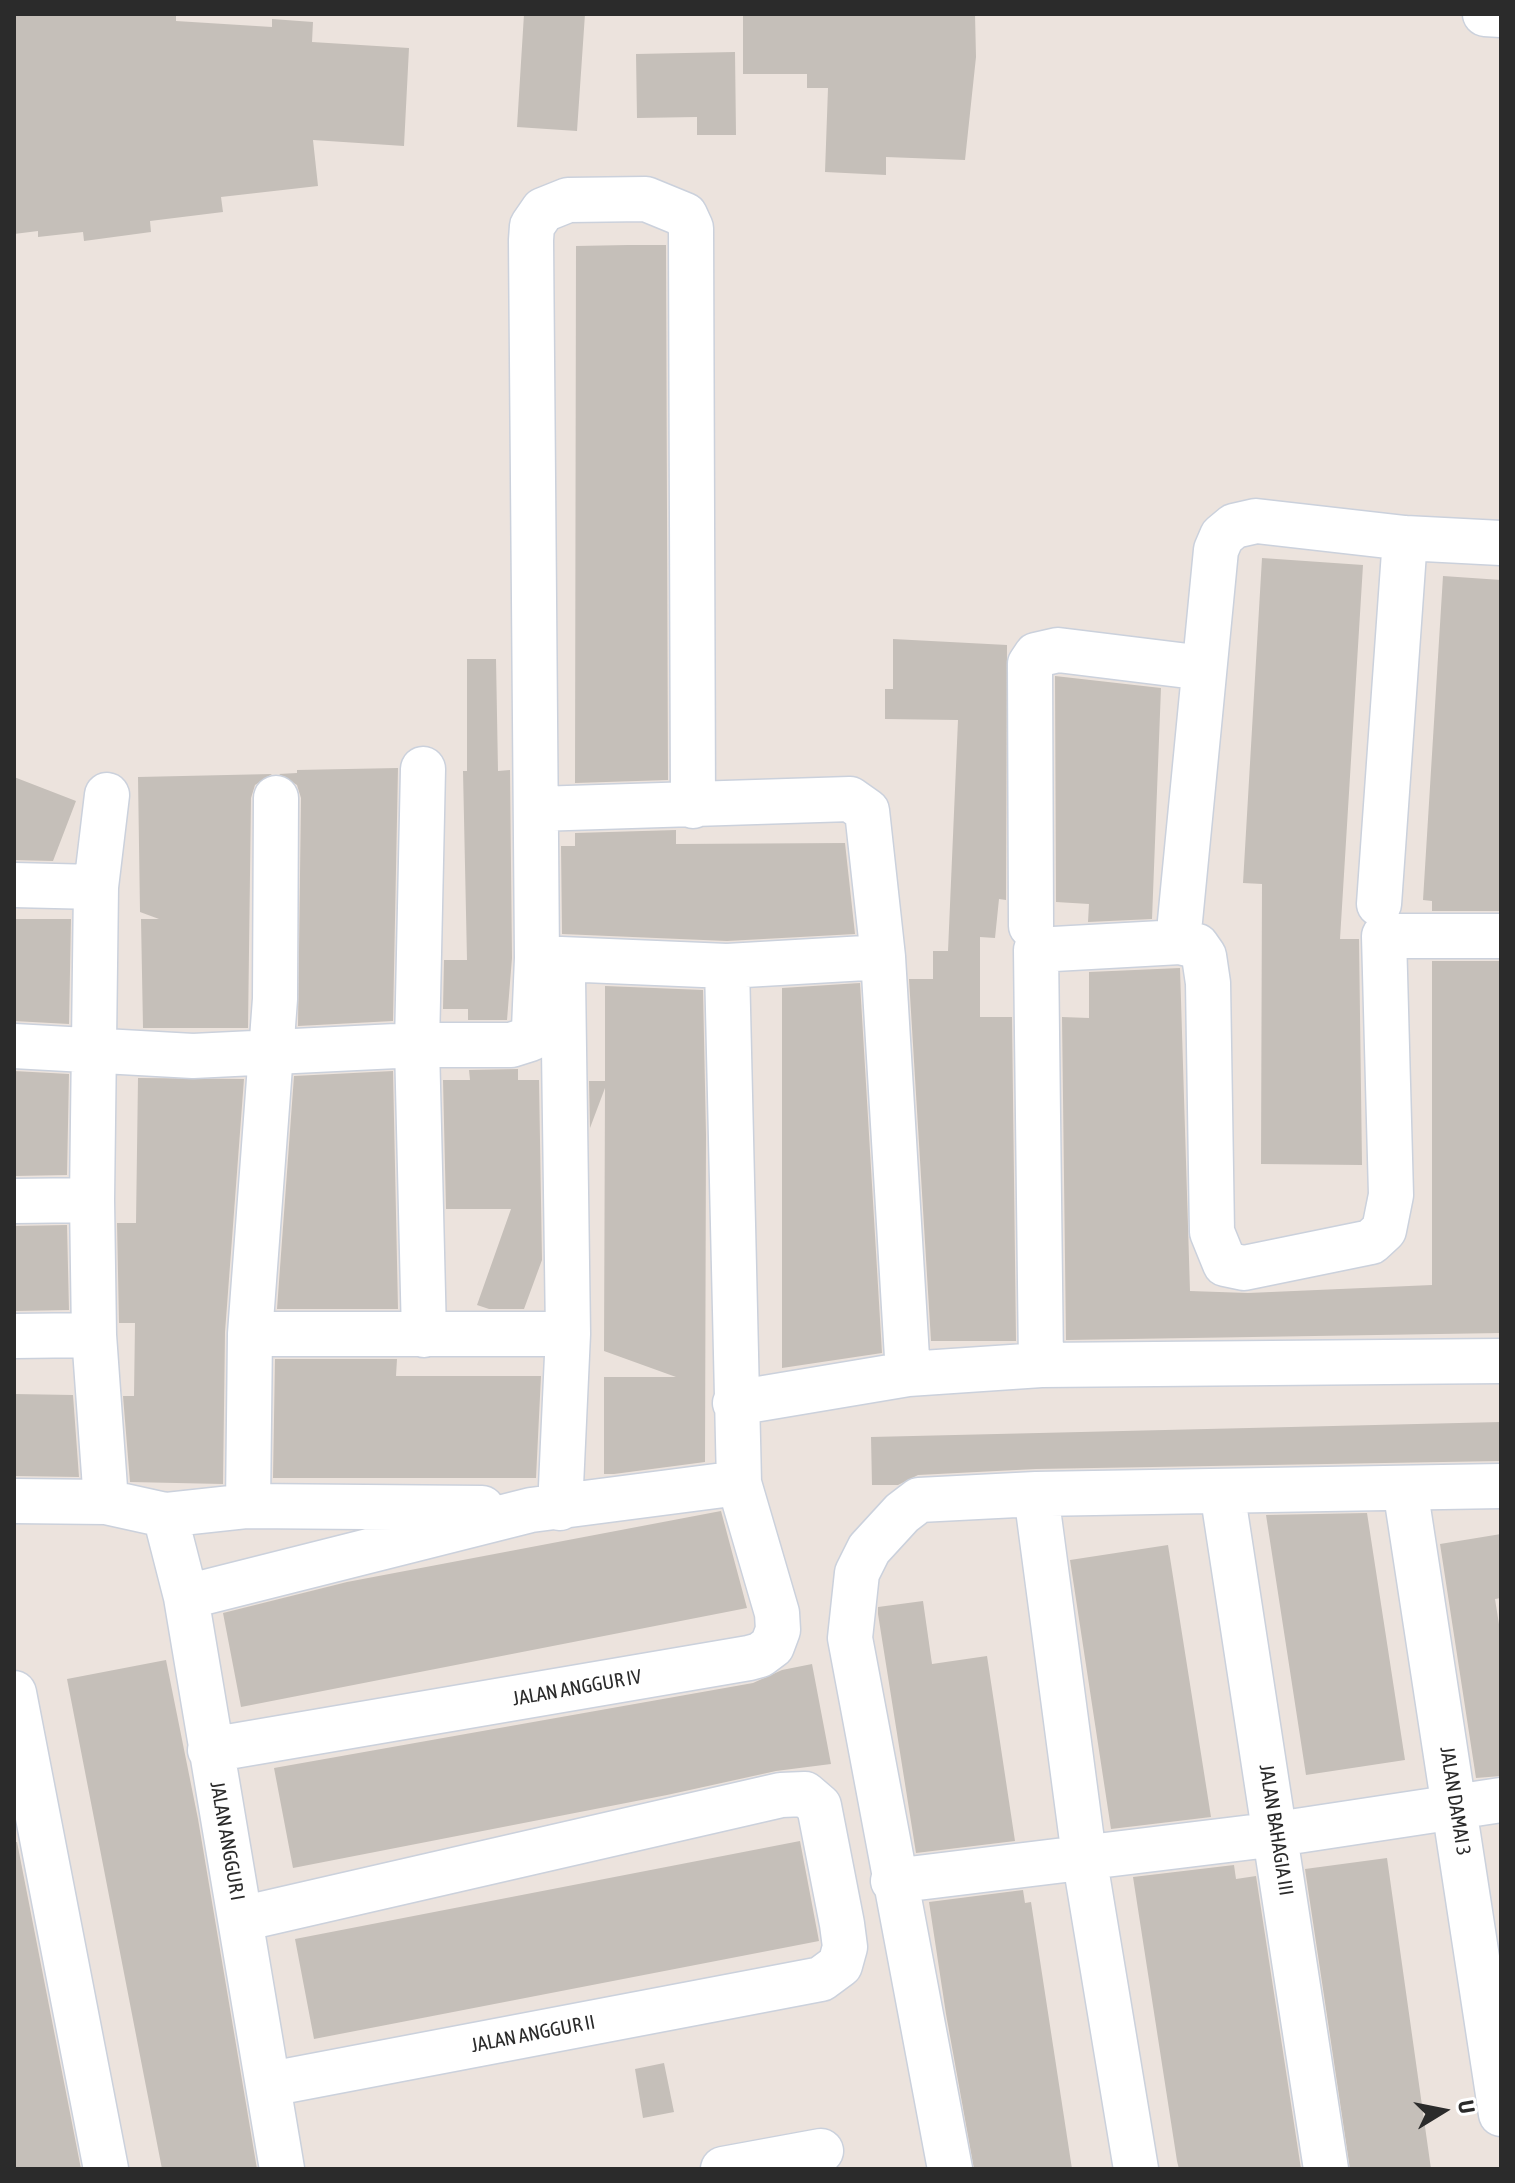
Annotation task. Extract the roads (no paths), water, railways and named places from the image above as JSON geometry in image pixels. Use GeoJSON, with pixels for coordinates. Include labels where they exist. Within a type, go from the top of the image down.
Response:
{"type":"FeatureCollection","features":[{"type":"Feature","properties":{"kind":"street"},"geometry":{"type":"LineString","coordinates":[[1485,14],[1501,15]]}},
{"type":"Feature","properties":{"kind":"street"},"geometry":{"type":"LineString","coordinates":[[546,1509],[568,1334],[550,958],[537,809],[531,240],[535,218],[543,210],[588,197],[646,199],[685,215],[691,228],[693,806]]}},
{"type":"Feature","properties":{"kind":"street"},"geometry":{"type":"LineString","coordinates":[[1180,921],[1216,550],[1227,530],[1244,522],[1268,521],[1405,538],[1501,543]]}},
{"type":"Feature","properties":{"kind":"street"},"geometry":{"type":"LineString","coordinates":[[1379,904],[1405,538]]}},
{"type":"Feature","properties":{"kind":"street"},"geometry":{"type":"LineString","coordinates":[[1031,926],[1030,664],[1036,655],[1058,650],[1204,668]]}},
{"type":"Feature","properties":{"kind":"street"},"geometry":{"type":"LineString","coordinates":[[423,769],[417,1045],[424,1335]]}},
{"type":"Feature","properties":{"kind":"street"},"geometry":{"type":"LineString","coordinates":[[106,1502],[94,1335],[92,1200],[96,887],[107,795]]}},
{"type":"Feature","properties":{"kind":"street"},"geometry":{"type":"LineString","coordinates":[[248,1506],[250,1334],[275,999],[276,798]]}},
{"type":"Feature","properties":{"kind":"street"},"geometry":{"type":"LineString","coordinates":[[537,809],[850,799],[858,802],[870,819],[883,957],[908,1374]]}},
{"type":"Feature","properties":{"kind":"street"},"geometry":{"type":"LineString","coordinates":[[14,885],[96,887]]}},
{"type":"Feature","properties":{"kind":"street"},"geometry":{"type":"LineString","coordinates":[[1041,1365],[1036,950],[1180,942],[1197,946],[1204,956],[1208,983],[1212,1232],[1225,1264],[1244,1268],[1371,1242],[1384,1230],[1391,1195],[1384,936],[1501,936]]}},
{"type":"Feature","properties":{"kind":"street"},"geometry":{"type":"LineString","coordinates":[[550,958],[727,966],[883,957]]}},
{"type":"Feature","properties":{"kind":"street"},"geometry":{"type":"LineString","coordinates":[[14,1046],[93,1049],[131,1055],[193,1056],[527,1042],[534,1029],[550,958]]}},
{"type":"Feature","properties":{"kind":"street","name":"JALAN ANGGUR IV"},"geometry":{"type":"LineString","coordinates":[[210,1750],[760,1655],[777,1635],[777,1613],[739,1483],[727,966]]}},
{"type":"Feature","properties":{"kind":"street"},"geometry":{"type":"LineString","coordinates":[[14,1201],[92,1200]]}},
{"type":"Feature","properties":{"kind":"street"},"geometry":{"type":"LineString","coordinates":[[250,1334],[568,1334]]}},
{"type":"Feature","properties":{"kind":"street"},"geometry":{"type":"LineString","coordinates":[[14,1336],[94,1335]]}},
{"type":"Feature","properties":{"kind":"street"},"geometry":{"type":"LineString","coordinates":[[735,1403],[908,1374],[1041,1365],[1501,1361]]}},
{"type":"Feature","properties":{"kind":"street"},"geometry":{"type":"LineString","coordinates":[[186,1597],[546,1509],[739,1483]]}},
{"type":"Feature","properties":{"kind":"street"},"geometry":{"type":"LineString","coordinates":[[950,2169],[893,1881],[850,1638],[857,1573],[869,1549],[902,1513],[919,1500],[1036,1494],[1501,1486]]}},
{"type":"Feature","properties":{"kind":"street","name":"JALAN DAMAI 3"},"geometry":{"type":"LineString","coordinates":[[1405,1488],[1457,1807],[1501,2114]]}},
{"type":"Feature","properties":{"kind":"street","name":"JALAN BAHAGIA III"},"geometry":{"type":"LineString","coordinates":[[1222,1491],[1326,2169]]}},
{"type":"Feature","properties":{"kind":"street"},"geometry":{"type":"LineString","coordinates":[[1036,1494],[1084,1856],[1136,2169]]}},
{"type":"Feature","properties":{"kind":"street"},"geometry":{"type":"LineString","coordinates":[[14,1501],[106,1502],[165,1515],[248,1506],[546,1509]]}},
{"type":"Feature","properties":{"kind":"street","name":"JALAN ANGGUR I"},"geometry":{"type":"LineString","coordinates":[[165,1515],[186,1597],[282,2169]]}},
{"type":"Feature","properties":{"kind":"street"},"geometry":{"type":"LineString","coordinates":[[14,1693],[106,2169]]}},
{"type":"Feature","properties":{"kind":"street","name":"JALAN ANGGUR II"},"geometry":{"type":"LineString","coordinates":[[241,1919],[781,1795],[805,1794],[819,1806],[845,1947],[840,1965],[833,1972],[796,1985],[270,2084]]}},
{"type":"Feature","properties":{"kind":"street"},"geometry":{"type":"LineString","coordinates":[[893,1881],[1277,1834],[1501,1800]]}},
{"type":"Feature","properties":{"kind":"street"},"geometry":{"type":"LineString","coordinates":[[723,2169],[821,2151]]}}]}
